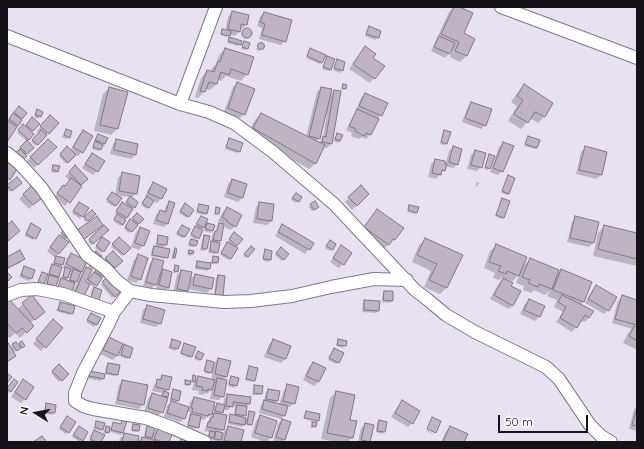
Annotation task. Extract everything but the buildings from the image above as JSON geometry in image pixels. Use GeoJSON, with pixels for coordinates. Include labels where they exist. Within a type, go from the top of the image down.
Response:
{"type":"FeatureCollection","features":[{"type":"Feature","properties":{"kind":"street"},"geometry":{"type":"LineString","coordinates":[[180,104],[216,7]]}},
{"type":"Feature","properties":{"kind":"street"},"geometry":{"type":"LineString","coordinates":[[501,7],[637,58]]}},
{"type":"Feature","properties":{"kind":"street"},"geometry":{"type":"LineString","coordinates":[[7,36],[180,104],[209,112],[234,123],[273,152],[334,204],[415,290],[446,315],[475,332],[546,367],[559,379],[590,424],[601,436],[611,442]]}},
{"type":"Feature","properties":{"kind":"street"},"geometry":{"type":"LineString","coordinates":[[7,153],[19,163],[41,187],[87,255],[106,269],[117,281],[130,291],[151,295],[224,302],[251,301],[292,296],[374,279],[407,280]]}},
{"type":"Feature","properties":{"kind":"street"},"geometry":{"type":"LineString","coordinates":[[7,295],[20,290],[37,289],[63,294],[114,312]]}},
{"type":"Feature","properties":{"kind":"street"},"geometry":{"type":"LineString","coordinates":[[130,291],[114,312],[83,373],[75,393],[75,401],[83,406],[93,409],[146,418],[205,442]]}}]}
